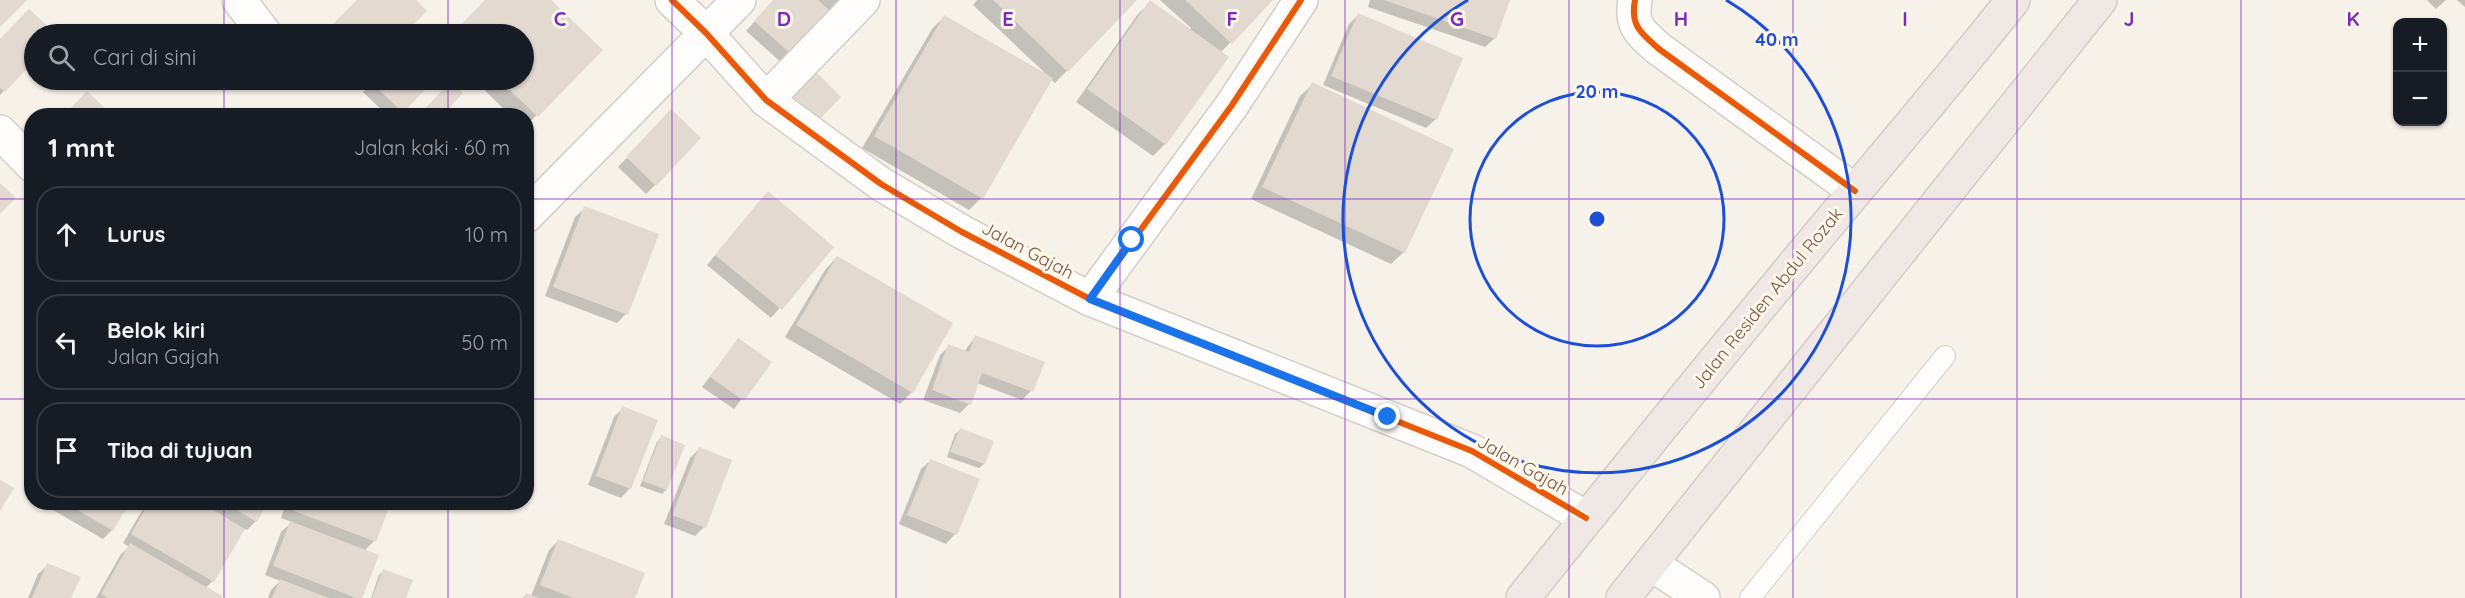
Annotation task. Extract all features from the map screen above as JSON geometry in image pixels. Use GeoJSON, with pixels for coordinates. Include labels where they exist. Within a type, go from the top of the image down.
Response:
{"type":"FeatureCollection","features":[{"type":"Feature","properties":{"kind":"highway","name":"Jalan Residen Abdul Rozak"},"geometry":{"type":"LineString","coordinates":[[1523,598],[1586,518],[1855,191],[1958,70],[2013,0]]}},
{"type":"Feature","properties":{"kind":"highway"},"geometry":{"type":"LineString","coordinates":[[1623,598],[2100,0]]}},
{"type":"Feature","properties":{"kind":"street"},"geometry":{"type":"LineString","coordinates":[[239,0],[257,24]]}},
{"type":"Feature","properties":{"kind":"street","name":"Jalan Gajah"},"geometry":{"type":"LineString","coordinates":[[672,0],[706,33],[766,100],[880,184],[962,232],[1090,299],[1472,451],[1586,518]]}},
{"type":"Feature","properties":{"kind":"street"},"geometry":{"type":"LineString","coordinates":[[534,208],[739,0]]}},
{"type":"Feature","properties":{"kind":"street"},"geometry":{"type":"LineString","coordinates":[[766,100],[862,0]]}},
{"type":"Feature","properties":{"kind":"street"},"geometry":{"type":"LineString","coordinates":[[1090,299],[1232,105],[1301,0]]}},
{"type":"Feature","properties":{"kind":"street"},"geometry":{"type":"LineString","coordinates":[[1635,0],[1632,14],[1640,32],[1659,49],[1855,191]]}},
{"type":"Feature","properties":{"kind":"street"},"geometry":{"type":"LineString","coordinates":[[0,132],[24,157]]}},
{"type":"Feature","properties":{"kind":"street"},"geometry":{"type":"LineString","coordinates":[[1651,564],[1703,598]]}},
{"type":"Feature","properties":{"kind":"lane"},"geometry":{"type":"LineString","coordinates":[[1750,598],[1945,356]]}},
{"type":"Feature","properties":{"kind":"building"},"geometry":{"type":"Polygon","coordinates":[[[0,0],[27,0],[0,27],[0,0]]]}},
{"type":"Feature","properties":{"kind":"building"},"geometry":{"type":"Polygon","coordinates":[[[357,0],[416,0],[427,11],[414,24],[333,24],[357,0]]]}},
{"type":"Feature","properties":{"kind":"building"},"geometry":{"type":"Polygon","coordinates":[[[485,0],[551,0],[603,50],[538,117],[534,113],[534,108],[529,108],[510,90],[534,90],[534,24],[462,24],[485,0]]]}},
{"type":"Feature","properties":{"kind":"building"},"geometry":{"type":"Polygon","coordinates":[[[773,0],[818,0],[831,12],[793,56],[754,21],[773,0]]]}},
{"type":"Feature","properties":{"kind":"building"},"geometry":{"type":"Polygon","coordinates":[[[993,0],[1137,0],[1068,72],[993,0]]]}},
{"type":"Feature","properties":{"kind":"building"},"geometry":{"type":"Polygon","coordinates":[[[1150,0],[1229,57],[1166,145],[1087,89],[1150,0]]]}},
{"type":"Feature","properties":{"kind":"building"},"geometry":{"type":"Polygon","coordinates":[[[1185,0],[1273,0],[1232,44],[1185,0]]]}},
{"type":"Feature","properties":{"kind":"building"},"geometry":{"type":"Polygon","coordinates":[[[1384,0],[1510,0],[1496,39],[1384,0]]]}},
{"type":"Feature","properties":{"kind":"building"},"geometry":{"type":"Polygon","coordinates":[[[29,9],[45,24],[24,24],[24,72],[5,92],[0,88],[0,39],[29,9]]]}},
{"type":"Feature","properties":{"kind":"building"},"geometry":{"type":"Polygon","coordinates":[[[1358,13],[1463,58],[1437,120],[1331,76],[1358,13]]]}},
{"type":"Feature","properties":{"kind":"building"},"geometry":{"type":"Polygon","coordinates":[[[944,15],[1053,78],[983,199],[874,136],[944,15]]]}},
{"type":"Feature","properties":{"kind":"building"},"geometry":{"type":"Polygon","coordinates":[[[816,72],[841,97],[818,121],[792,96],[816,72]]]}},
{"type":"Feature","properties":{"kind":"building"},"geometry":{"type":"Polygon","coordinates":[[[1312,82],[1454,149],[1405,253],[1262,187],[1312,82]]]}},
{"type":"Feature","properties":{"kind":"building"},"geometry":{"type":"Polygon","coordinates":[[[379,90],[425,90],[408,108],[398,108],[379,90]]]}},
{"type":"Feature","properties":{"kind":"building"},"geometry":{"type":"Polygon","coordinates":[[[443,90],[460,90],[463,93],[449,108],[426,108],[443,90]]]}},
{"type":"Feature","properties":{"kind":"building"},"geometry":{"type":"Polygon","coordinates":[[[87,91],[105,108],[71,108],[87,91]]]}},
{"type":"Feature","properties":{"kind":"building"},"geometry":{"type":"Polygon","coordinates":[[[671,109],[701,138],[656,186],[626,157],[671,109]]]}},
{"type":"Feature","properties":{"kind":"building"},"geometry":{"type":"Polygon","coordinates":[[[0,183],[16,198],[0,214],[0,183]]]}},
{"type":"Feature","properties":{"kind":"building"},"geometry":{"type":"Polygon","coordinates":[[[768,191],[834,247],[782,310],[715,255],[768,191]]]}},
{"type":"Feature","properties":{"kind":"building"},"geometry":{"type":"Polygon","coordinates":[[[584,206],[659,234],[628,315],[553,287],[584,206]]]}},
{"type":"Feature","properties":{"kind":"building"},"geometry":{"type":"Polygon","coordinates":[[[837,256],[953,323],[913,393],[796,325],[837,256]]]}},
{"type":"Feature","properties":{"kind":"building"},"geometry":{"type":"Polygon","coordinates":[[[975,335],[1045,362],[1033,392],[982,373],[971,405],[932,390],[948,344],[969,352],[975,335]]]}},
{"type":"Feature","properties":{"kind":"building"},"geometry":{"type":"Polygon","coordinates":[[[738,338],[772,362],[744,401],[710,377],[738,338]]]}},
{"type":"Feature","properties":{"kind":"building"},"geometry":{"type":"Polygon","coordinates":[[[622,406],[658,420],[631,489],[596,476],[622,406]]]}},
{"type":"Feature","properties":{"kind":"building"},"geometry":{"type":"Polygon","coordinates":[[[960,428],[994,441],[985,464],[950,452],[960,428]]]}},
{"type":"Feature","properties":{"kind":"building"},"geometry":{"type":"Polygon","coordinates":[[[661,435],[685,445],[667,490],[643,481],[661,435]]]}},
{"type":"Feature","properties":{"kind":"building"},"geometry":{"type":"Polygon","coordinates":[[[699,447],[732,460],[706,528],[672,515],[699,447]]]}},
{"type":"Feature","properties":{"kind":"building"},"geometry":{"type":"Polygon","coordinates":[[[930,459],[980,479],[957,535],[907,515],[930,459]]]}},
{"type":"Feature","properties":{"kind":"building"},"geometry":{"type":"Polygon","coordinates":[[[0,480],[14,488],[0,511],[0,480]]]}},
{"type":"Feature","properties":{"kind":"building"},"geometry":{"type":"Polygon","coordinates":[[[78,510],[125,510],[113,531],[78,510]]]}},
{"type":"Feature","properties":{"kind":"building"},"geometry":{"type":"Polygon","coordinates":[[[144,510],[213,510],[245,529],[214,582],[131,534],[144,510]]]}},
{"type":"Feature","properties":{"kind":"building"},"geometry":{"type":"Polygon","coordinates":[[[237,510],[264,510],[257,522],[237,510]]]}},
{"type":"Feature","properties":{"kind":"building"},"geometry":{"type":"Polygon","coordinates":[[[292,510],[388,510],[376,542],[292,510]]]}},
{"type":"Feature","properties":{"kind":"building"},"geometry":{"type":"Polygon","coordinates":[[[290,521],[379,555],[362,598],[356,598],[273,566],[290,521]]]}},
{"type":"Feature","properties":{"kind":"building"},"geometry":{"type":"Polygon","coordinates":[[[558,539],[645,573],[635,598],[573,598],[540,585],[558,539]]]}},
{"type":"Feature","properties":{"kind":"building"},"geometry":{"type":"Polygon","coordinates":[[[130,543],[222,596],[221,598],[108,598],[101,594],[130,543]]]}},
{"type":"Feature","properties":{"kind":"building"},"geometry":{"type":"Polygon","coordinates":[[[47,563],[81,577],[71,598],[32,598],[47,563]]]}},
{"type":"Feature","properties":{"kind":"building"},"geometry":{"type":"Polygon","coordinates":[[[383,569],[413,580],[406,598],[372,598],[383,569]]]}},
{"type":"Feature","properties":{"kind":"building"},"geometry":{"type":"Polygon","coordinates":[[[280,579],[329,598],[272,598],[280,579]]]}},
{"type":"Feature","properties":{"kind":"building"},"geometry":{"type":"Polygon","coordinates":[[[526,593],[539,598],[524,598],[526,593]]]}},
{"type":"Feature","properties":{"kind":"cycle path"},"geometry":{"type":"LineString","coordinates":[[672,0],[706,33],[766,100],[881,184],[962,232],[1090,299],[1472,451],[1586,518]]}},
{"type":"Feature","properties":{"kind":"cycle path"},"geometry":{"type":"LineString","coordinates":[[1090,299],[1232,105],[1301,0]]}},
{"type":"Feature","properties":{"kind":"cycle path"},"geometry":{"type":"LineString","coordinates":[[1635,0],[1634,16],[1638,28],[1659,49],[1855,191]]}},
{"type":"Feature","properties":{"kind":"route"},"geometry":{"type":"LineString","coordinates":[[1132,240],[1090,299],[1388,417]]}}]}
